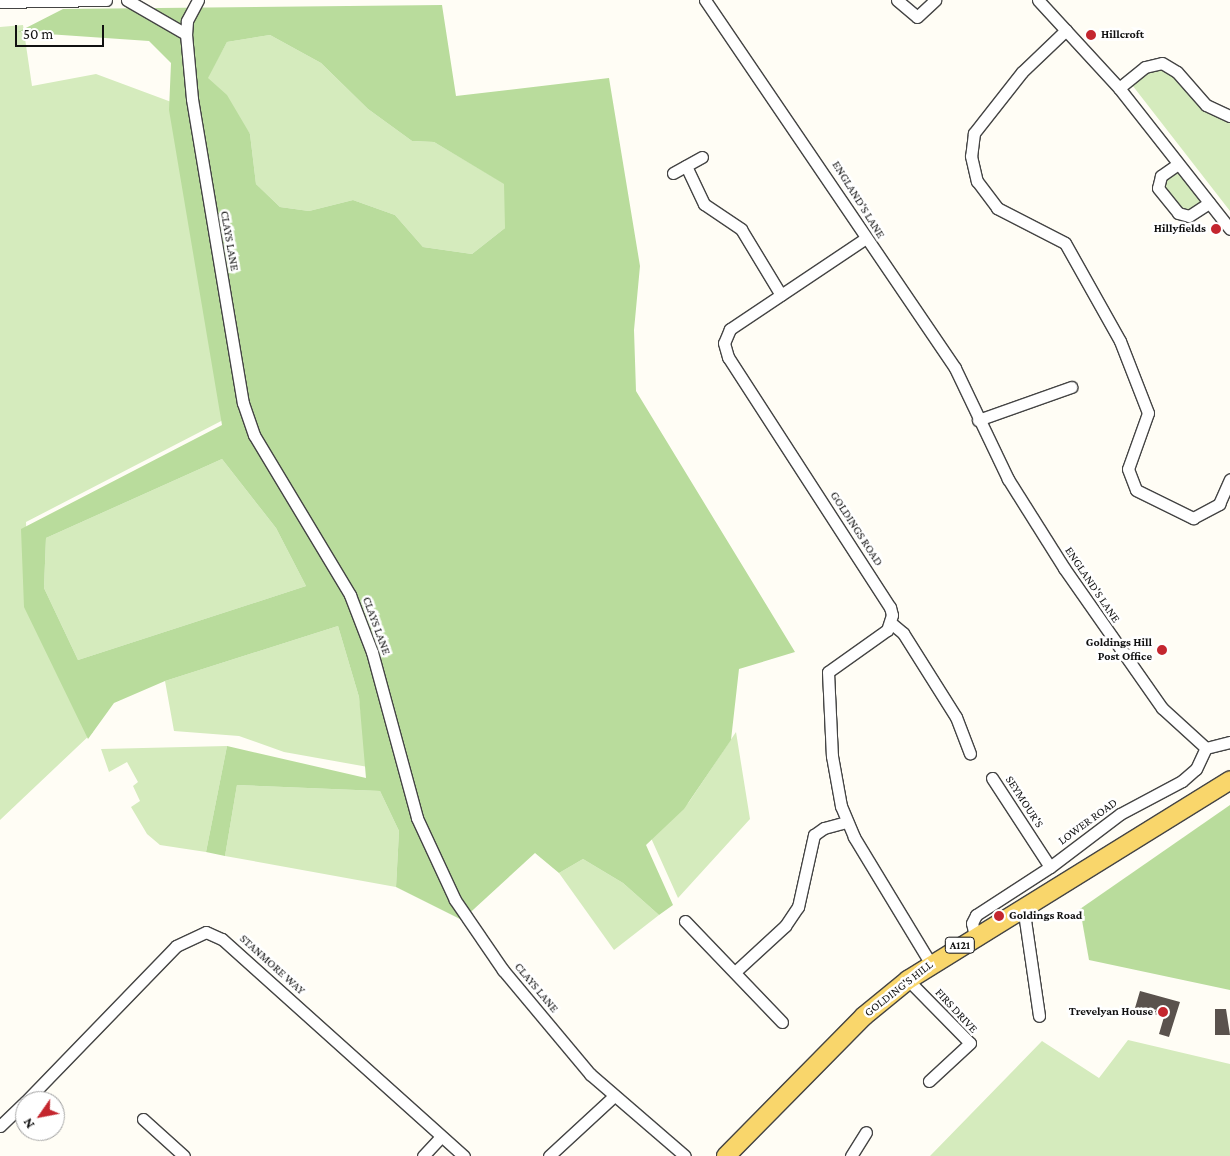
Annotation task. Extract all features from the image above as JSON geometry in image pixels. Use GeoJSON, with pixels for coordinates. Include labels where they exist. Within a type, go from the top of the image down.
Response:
{"type":"FeatureCollection","features":[{"type":"Feature","properties":{"kind":"main road","name":"GOLDING'S HILL"},"geometry":{"type":"LineString","coordinates":[[726,1156],[864,1016],[908,980],[1023,906],[1161,826],[1230,780]]}},
{"type":"Feature","properties":{"kind":"street"},"geometry":{"type":"LineString","coordinates":[[0,2],[106,0]]}},
{"type":"Feature","properties":{"kind":"street"},"geometry":{"type":"LineString","coordinates":[[127,0],[186,34]]}},
{"type":"Feature","properties":{"kind":"street","name":"CLAYS LANE"},"geometry":{"type":"LineString","coordinates":[[198,0],[187,21],[186,34],[192,99],[243,403],[254,436],[350,595],[372,652],[417,818],[455,900],[503,970],[614,1097],[686,1156]]}},
{"type":"Feature","properties":{"kind":"street","name":"ENGLAND'S LANE"},"geometry":{"type":"LineString","coordinates":[[705,0],[955,368],[978,420],[1018,497],[1128,662],[1162,708],[1206,748]]}},
{"type":"Feature","properties":{"kind":"street"},"geometry":{"type":"LineString","coordinates":[[897,0],[917,17],[924,14],[935,0]]}},
{"type":"Feature","properties":{"kind":"street"},"geometry":{"type":"LineString","coordinates":[[1038,0],[1119,88],[1230,229]]}},
{"type":"Feature","properties":{"kind":"street"},"geometry":{"type":"LineString","coordinates":[[1066,30],[1022,72],[974,133],[970,142],[973,169],[985,194],[997,208],[1022,223],[1052,233],[1068,248],[1120,342],[1148,414],[1128,469],[1136,490],[1193,518],[1219,504],[1230,479]]}},
{"type":"Feature","properties":{"kind":"street"},"geometry":{"type":"LineString","coordinates":[[1119,88],[1145,67],[1162,63],[1177,72],[1206,105],[1230,116]]}},
{"type":"Feature","properties":{"kind":"street"},"geometry":{"type":"LineString","coordinates":[[673,173],[702,157]]}},
{"type":"Feature","properties":{"kind":"street"},"geometry":{"type":"LineString","coordinates":[[1178,164],[1161,176],[1158,188],[1178,213],[1189,216],[1209,203]]}},
{"type":"Feature","properties":{"kind":"street"},"geometry":{"type":"LineString","coordinates":[[686,166],[704,204],[741,228],[781,295]]}},
{"type":"Feature","properties":{"kind":"street","name":"GOLDINGS ROAD"},"geometry":{"type":"LineString","coordinates":[[866,238],[730,329],[725,350],[884,597],[892,615],[891,623]]}},
{"type":"Feature","properties":{"kind":"street"},"geometry":{"type":"LineString","coordinates":[[978,420],[1072,387]]}},
{"type":"Feature","properties":{"kind":"street"},"geometry":{"type":"LineString","coordinates":[[931,964],[847,822],[832,756],[828,672],[880,636],[891,623],[903,633],[956,717],[970,753]]}},
{"type":"Feature","properties":{"kind":"street"},"geometry":{"type":"LineString","coordinates":[[1206,748],[1230,742]]}},
{"type":"Feature","properties":{"kind":"street","name":"LOWER ROAD"},"geometry":{"type":"LineString","coordinates":[[975,936],[972,923],[976,915],[1050,867],[1120,814],[1182,781],[1196,770],[1206,748]]}},
{"type":"Feature","properties":{"kind":"street","name":"SEYMOUR'S"},"geometry":{"type":"LineString","coordinates":[[992,778],[1050,867]]}},
{"type":"Feature","properties":{"kind":"street"},"geometry":{"type":"LineString","coordinates":[[736,971],[785,926],[798,907],[814,835],[824,828],[847,822]]}},
{"type":"Feature","properties":{"kind":"street"},"geometry":{"type":"LineString","coordinates":[[1023,906],[1038,1016]]}},
{"type":"Feature","properties":{"kind":"street"},"geometry":{"type":"LineString","coordinates":[[685,921],[736,971],[782,1022]]}},
{"type":"Feature","properties":{"kind":"street","name":"STANMORE WAY"},"geometry":{"type":"LineString","coordinates":[[36,1091],[62,1066],[176,946],[206,932],[222,939],[464,1156]]}},
{"type":"Feature","properties":{"kind":"street","name":"FIRS DRIVE"},"geometry":{"type":"LineString","coordinates":[[908,980],[970,1043],[930,1081]]}},
{"type":"Feature","properties":{"kind":"street"},"geometry":{"type":"LineString","coordinates":[[549,1156],[614,1097]]}},
{"type":"Feature","properties":{"kind":"street","name":"STANMORE WAY"},"geometry":{"type":"LineString","coordinates":[[0,1126],[15,1111]]}},
{"type":"Feature","properties":{"kind":"street"},"geometry":{"type":"LineString","coordinates":[[143,1119],[184,1156]]}},
{"type":"Feature","properties":{"kind":"street"},"geometry":{"type":"LineString","coordinates":[[851,1156],[866,1132]]}},
{"type":"Feature","properties":{"kind":"street"},"geometry":{"type":"LineString","coordinates":[[423,1156],[441,1137]]}},
{"type":"Feature","properties":{"kind":"green space"},"geometry":{"type":"Polygon","coordinates":[[[442,5],[456,96],[609,78],[640,266],[634,330],[636,391],[795,652],[739,669],[731,740],[684,809],[646,845],[673,905],[659,915],[623,883],[583,859],[559,873],[535,853],[462,920],[396,887],[399,831],[380,791],[237,785],[225,856],[206,852],[227,746],[366,778],[359,697],[338,626],[165,681],[114,703],[88,739],[24,607],[21,529],[222,425],[169,110],[171,63],[149,41],[18,32],[63,9],[442,5]],[[270,35],[227,42],[208,78],[227,95],[250,134],[256,184],[280,207],[309,211],[353,200],[395,215],[423,247],[472,254],[505,228],[504,184],[434,142],[412,141],[368,109],[321,63],[270,35]],[[222,459],[46,538],[44,588],[78,660],[306,586],[276,528],[222,459]]]}},
{"type":"Feature","properties":{"kind":"green space"},"geometry":{"type":"Polygon","coordinates":[[[23,25],[32,86],[96,74],[174,103],[227,418],[26,522],[29,600],[93,732],[0,820],[0,27],[23,25]]]}},
{"type":"Feature","properties":{"kind":"green space"},"geometry":{"type":"Polygon","coordinates":[[[270,35],[321,63],[368,109],[412,141],[434,142],[505,184],[505,228],[472,254],[423,247],[395,215],[353,200],[309,211],[280,207],[256,184],[250,134],[207,78],[227,42],[270,35]]]}},
{"type":"Feature","properties":{"kind":"green space"},"geometry":{"type":"Polygon","coordinates":[[[1162,63],[1206,105],[1230,116],[1230,211],[1129,81],[1162,63]]]}},
{"type":"Feature","properties":{"kind":"green space"},"geometry":{"type":"Polygon","coordinates":[[[1178,164],[1209,203],[1189,216],[1158,188],[1178,164]]]}},
{"type":"Feature","properties":{"kind":"green space"},"geometry":{"type":"Polygon","coordinates":[[[222,459],[276,528],[306,586],[78,660],[44,588],[46,538],[222,459]]]}},
{"type":"Feature","properties":{"kind":"green space"},"geometry":{"type":"Polygon","coordinates":[[[338,626],[359,697],[368,767],[284,752],[239,736],[174,731],[165,681],[338,626]]]}},
{"type":"Feature","properties":{"kind":"green space"},"geometry":{"type":"Polygon","coordinates":[[[736,732],[750,819],[678,898],[651,838],[689,802],[736,732]]]}},
{"type":"Feature","properties":{"kind":"green space"},"geometry":{"type":"Polygon","coordinates":[[[227,746],[206,852],[160,845],[147,834],[131,807],[140,801],[133,786],[138,782],[127,762],[109,772],[101,749],[227,746]]]}},
{"type":"Feature","properties":{"kind":"green space"},"geometry":{"type":"Polygon","coordinates":[[[237,785],[380,791],[399,831],[396,887],[225,856],[237,785]]]}},
{"type":"Feature","properties":{"kind":"green space"},"geometry":{"type":"Polygon","coordinates":[[[1230,805],[1230,990],[1089,960],[1080,909],[1230,805]]]}},
{"type":"Feature","properties":{"kind":"green space"},"geometry":{"type":"Polygon","coordinates":[[[583,859],[623,883],[659,915],[614,950],[559,873],[583,859]]]}},
{"type":"Feature","properties":{"kind":"green space"},"geometry":{"type":"Polygon","coordinates":[[[1128,1040],[1230,1064],[1230,1156],[930,1156],[1042,1041],[1099,1078],[1128,1040]]]}},
{"type":"Feature","properties":{"kind":"building","name":"Trevelyan House"},"geometry":{"type":"Polygon","coordinates":[[[1140,991],[1180,1002],[1169,1037],[1159,1034],[1164,1017],[1135,1008],[1140,991]]]}},
{"type":"Feature","properties":{"kind":"building"},"geometry":{"type":"Polygon","coordinates":[[[1215,1009],[1226,1009],[1230,1035],[1215,1035],[1215,1009]]]}},
{"type":"Feature","properties":{"kind":"place","name":"Hillcroft"},"geometry":{"type":"Point","coordinates":[1091,35]}},
{"type":"Feature","properties":{"kind":"place","name":"Hillyfields"},"geometry":{"type":"Point","coordinates":[1216,229]}},
{"type":"Feature","properties":{"kind":"place","name":"Goldings Hill Post Office"},"geometry":{"type":"Point","coordinates":[1162,650]}},
{"type":"Feature","properties":{"kind":"place","name":"Goldings Road"},"geometry":{"type":"Point","coordinates":[999,916]}},
{"type":"Feature","properties":{"kind":"place","name":"Trevelyan House"},"geometry":{"type":"Point","coordinates":[1163,1012]}}]}
